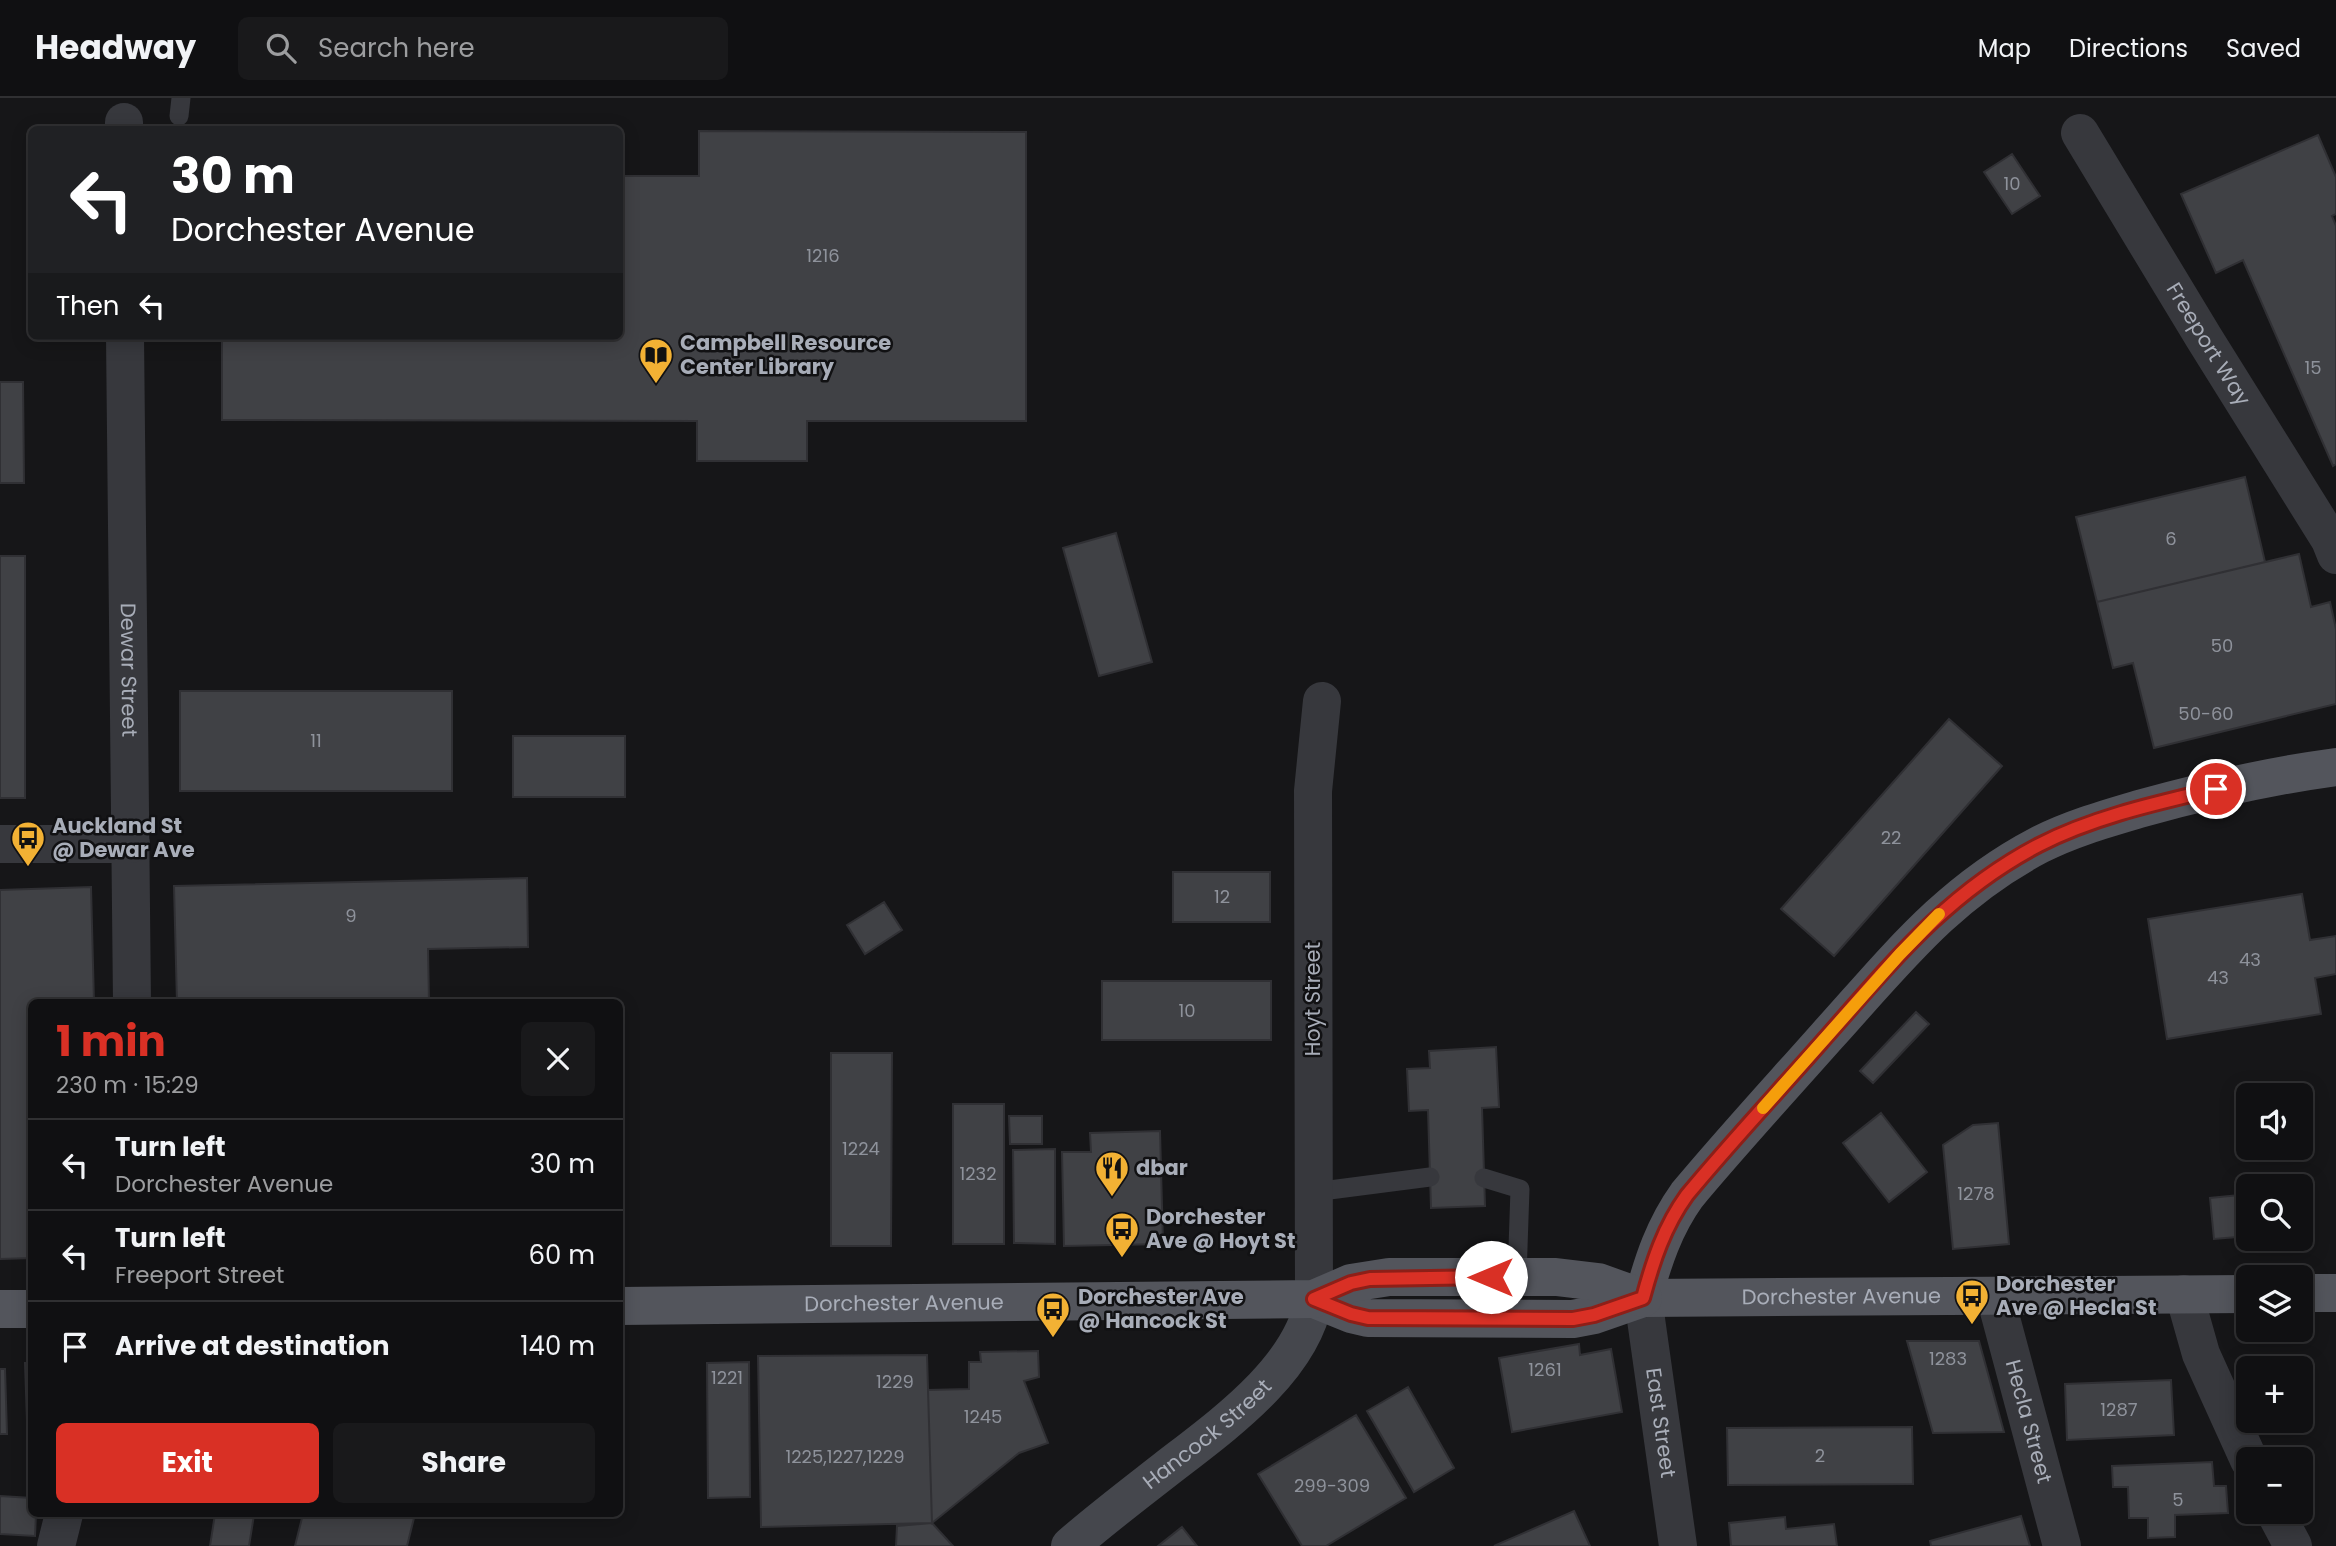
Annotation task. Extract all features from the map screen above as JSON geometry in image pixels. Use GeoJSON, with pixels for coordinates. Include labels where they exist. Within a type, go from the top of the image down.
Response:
{"type":"FeatureCollection","features":[{"type":"Feature","properties":{"kind":"main road"},"geometry":{"type":"LineString","coordinates":[[1643,1298],[1664,1234],[1672,1216],[1687,1195],[1900,954],[1935,918],[1968,890],[2040,844],[2099,821],[2181,797],[2266,778],[2336,768]]}},
{"type":"Feature","properties":{"kind":"main road","name":"Dorchester Avenue"},"geometry":{"type":"LineString","coordinates":[[1314,1299],[1351,1283],[1379,1278],[1517,1277],[1556,1277],[1598,1282],[1643,1298]]}},
{"type":"Feature","properties":{"kind":"main road"},"geometry":{"type":"LineString","coordinates":[[2313,1293],[2336,1293]]}},
{"type":"Feature","properties":{"kind":"main road","name":"Dorchester Avenue"},"geometry":{"type":"LineString","coordinates":[[623,1306],[1314,1299],[1368,1318],[1554,1320],[1594,1315],[1643,1298],[2236,1294]]}},
{"type":"Feature","properties":{"kind":"main road","name":"Hancock Street"},"geometry":{"type":"LineString","coordinates":[[1070,1546],[1215,1431],[1265,1384],[1284,1363],[1307,1327],[1314,1299]]}},
{"type":"Feature","properties":{"kind":"main road"},"geometry":{"type":"LineString","coordinates":[[0,1309],[28,1309]]}},
{"type":"Feature","properties":{"kind":"street","name":"Freeport Way"},"geometry":{"type":"LineString","coordinates":[[2080,133],[2330,540],[2336,555]]}},
{"type":"Feature","properties":{"kind":"street","name":"Dewar Street"},"geometry":{"type":"LineString","coordinates":[[125,340],[132,999]]}},
{"type":"Feature","properties":{"kind":"street","name":"Hoyt Street"},"geometry":{"type":"LineString","coordinates":[[1314,1299],[1313,791],[1322,701]]}},
{"type":"Feature","properties":{"kind":"street"},"geometry":{"type":"LineString","coordinates":[[0,844],[131,844]]}},
{"type":"Feature","properties":{"kind":"street"},"geometry":{"type":"LineString","coordinates":[[2184,1294],[2201,1354],[2243,1447]]}},
{"type":"Feature","properties":{"kind":"street","name":"Hecla Street"},"geometry":{"type":"LineString","coordinates":[[1994,1296],[2063,1546]]}},
{"type":"Feature","properties":{"kind":"street","name":"East Street"},"geometry":{"type":"LineString","coordinates":[[1643,1298],[1678,1546]]}},
{"type":"Feature","properties":{"kind":"street"},"geometry":{"type":"LineString","coordinates":[[55,1546],[63,1517]]}},
{"type":"Feature","properties":{"kind":"street"},"geometry":{"type":"LineString","coordinates":[[2282,1524],[2293,1546]]}},
{"type":"Feature","properties":{"kind":"lane"},"geometry":{"type":"LineString","coordinates":[[1314,1192],[1430,1177]]}},
{"type":"Feature","properties":{"kind":"lane"},"geometry":{"type":"LineString","coordinates":[[1484,1178],[1520,1189],[1517,1277]]}},
{"type":"Feature","properties":{"kind":"building"},"geometry":{"type":"Polygon","coordinates":[[[699,131],[1026,132],[1026,421],[807,421],[807,461],[697,461],[697,421],[222,420],[222,340],[623,340],[623,176],[699,176],[699,131]]]}},
{"type":"Feature","properties":{"kind":"building"},"geometry":{"type":"Polygon","coordinates":[[[2318,135],[2336,177],[2336,214],[2332,216],[2336,226],[2336,464],[2333,466],[2243,260],[2216,273],[2181,194],[2318,135]]]}},
{"type":"Feature","properties":{"kind":"building"},"geometry":{"type":"Polygon","coordinates":[[[2012,154],[2040,196],[2012,214],[1984,172],[2012,154]]]}},
{"type":"Feature","properties":{"kind":"building"},"geometry":{"type":"Polygon","coordinates":[[[0,382],[23,382],[24,483],[0,483],[0,382]]]}},
{"type":"Feature","properties":{"kind":"building"},"geometry":{"type":"Polygon","coordinates":[[[2245,477],[2265,562],[2097,602],[2076,517],[2245,477]]]}},
{"type":"Feature","properties":{"kind":"building"},"geometry":{"type":"Polygon","coordinates":[[[1116,533],[1152,662],[1099,676],[1063,548],[1116,533]]]}},
{"type":"Feature","properties":{"kind":"building"},"geometry":{"type":"Polygon","coordinates":[[[2299,554],[2311,607],[2330,602],[2336,629],[2336,704],[2154,748],[2133,663],[2113,668],[2097,602],[2299,554]]]}},
{"type":"Feature","properties":{"kind":"building"},"geometry":{"type":"Polygon","coordinates":[[[0,556],[25,556],[25,798],[0,798],[0,556]]]}},
{"type":"Feature","properties":{"kind":"building"},"geometry":{"type":"Polygon","coordinates":[[[180,691],[452,691],[452,791],[180,791],[180,691]]]}},
{"type":"Feature","properties":{"kind":"building"},"geometry":{"type":"Polygon","coordinates":[[[1949,719],[2002,766],[1834,956],[1781,909],[1949,719]]]}},
{"type":"Feature","properties":{"kind":"building"},"geometry":{"type":"Polygon","coordinates":[[[513,736],[625,736],[625,797],[513,797],[513,736]]]}},
{"type":"Feature","properties":{"kind":"building"},"geometry":{"type":"Polygon","coordinates":[[[1173,872],[1270,872],[1270,922],[1173,922],[1173,872]]]}},
{"type":"Feature","properties":{"kind":"building"},"geometry":{"type":"Polygon","coordinates":[[[527,878],[528,947],[428,949],[429,999],[177,999],[174,886],[527,878]]]}},
{"type":"Feature","properties":{"kind":"building"},"geometry":{"type":"Polygon","coordinates":[[[91,887],[94,999],[28,999],[28,1258],[0,1259],[0,890],[91,887]]]}},
{"type":"Feature","properties":{"kind":"building"},"geometry":{"type":"Polygon","coordinates":[[[2302,894],[2310,940],[2336,936],[2336,974],[2315,978],[2321,1014],[2167,1039],[2148,919],[2302,894]]]}},
{"type":"Feature","properties":{"kind":"building"},"geometry":{"type":"Polygon","coordinates":[[[884,902],[902,930],[865,954],[847,925],[884,902]]]}},
{"type":"Feature","properties":{"kind":"building"},"geometry":{"type":"Polygon","coordinates":[[[1102,981],[1271,981],[1271,1040],[1102,1040],[1102,981]]]}},
{"type":"Feature","properties":{"kind":"building"},"geometry":{"type":"Polygon","coordinates":[[[1916,1012],[1929,1024],[1873,1083],[1860,1071],[1916,1012]]]}},
{"type":"Feature","properties":{"kind":"building"},"geometry":{"type":"Polygon","coordinates":[[[1496,1047],[1499,1107],[1482,1108],[1485,1206],[1431,1208],[1428,1110],[1409,1111],[1407,1069],[1430,1068],[1429,1051],[1496,1047]]]}},
{"type":"Feature","properties":{"kind":"building"},"geometry":{"type":"Polygon","coordinates":[[[831,1053],[892,1053],[891,1246],[831,1246],[831,1053]]]}},
{"type":"Feature","properties":{"kind":"building"},"geometry":{"type":"Polygon","coordinates":[[[953,1104],[1004,1104],[1004,1244],[953,1244],[953,1104]]]}},
{"type":"Feature","properties":{"kind":"building"},"geometry":{"type":"Polygon","coordinates":[[[1881,1113],[1927,1172],[1889,1202],[1843,1143],[1881,1113]]]}},
{"type":"Feature","properties":{"kind":"building"},"geometry":{"type":"Polygon","coordinates":[[[1009,1116],[1042,1116],[1042,1144],[1010,1144],[1009,1116]]]}},
{"type":"Feature","properties":{"kind":"building"},"geometry":{"type":"Polygon","coordinates":[[[1998,1123],[2009,1244],[1953,1249],[1943,1145],[1973,1125],[1998,1123]]]}},
{"type":"Feature","properties":{"kind":"building","name":"dbar"},"geometry":{"type":"Polygon","coordinates":[[[1160,1131],[1163,1244],[1064,1246],[1062,1152],[1091,1152],[1090,1133],[1160,1131]]]}},
{"type":"Feature","properties":{"kind":"building"},"geometry":{"type":"Polygon","coordinates":[[[1055,1149],[1055,1244],[1014,1243],[1013,1150],[1055,1149]]]}},
{"type":"Feature","properties":{"kind":"building"},"geometry":{"type":"Polygon","coordinates":[[[2236,1195],[2236,1237],[2214,1239],[2210,1198],[2236,1195]]]}},
{"type":"Feature","properties":{"kind":"building"},"geometry":{"type":"Polygon","coordinates":[[[1907,1341],[1979,1341],[2004,1432],[1933,1433],[1907,1341]]]}},
{"type":"Feature","properties":{"kind":"building"},"geometry":{"type":"Polygon","coordinates":[[[1579,1344],[1580,1355],[1611,1349],[1622,1412],[1512,1432],[1499,1358],[1579,1344]]]}},
{"type":"Feature","properties":{"kind":"building"},"geometry":{"type":"Polygon","coordinates":[[[1038,1351],[1039,1377],[1024,1381],[1048,1443],[1019,1453],[932,1523],[928,1390],[969,1389],[969,1362],[981,1362],[980,1352],[1038,1351]]]}},
{"type":"Feature","properties":{"kind":"building"},"geometry":{"type":"Polygon","coordinates":[[[927,1355],[932,1523],[761,1527],[758,1356],[927,1355]]]}},
{"type":"Feature","properties":{"kind":"building"},"geometry":{"type":"Polygon","coordinates":[[[749,1362],[750,1497],[708,1498],[707,1363],[749,1362]]]}},
{"type":"Feature","properties":{"kind":"building"},"geometry":{"type":"Polygon","coordinates":[[[25,1363],[28,1363],[28,1449],[25,1363]]]}},
{"type":"Feature","properties":{"kind":"building"},"geometry":{"type":"Polygon","coordinates":[[[0,1369],[5,1369],[7,1434],[0,1434],[0,1369]]]}},
{"type":"Feature","properties":{"kind":"building"},"geometry":{"type":"Polygon","coordinates":[[[2171,1380],[2174,1435],[2067,1440],[2065,1384],[2171,1380]]]}},
{"type":"Feature","properties":{"kind":"building"},"geometry":{"type":"Polygon","coordinates":[[[1408,1387],[1454,1468],[1414,1492],[1367,1411],[1408,1387]]]}},
{"type":"Feature","properties":{"kind":"building"},"geometry":{"type":"Polygon","coordinates":[[[1356,1415],[1406,1498],[1326,1546],[1302,1546],[1258,1474],[1356,1415]]]}},
{"type":"Feature","properties":{"kind":"building"},"geometry":{"type":"Polygon","coordinates":[[[1912,1427],[1913,1484],[1728,1485],[1727,1428],[1912,1427]]]}},
{"type":"Feature","properties":{"kind":"building"},"geometry":{"type":"Polygon","coordinates":[[[2212,1462],[2214,1486],[2226,1486],[2228,1513],[2175,1515],[2175,1537],[2148,1538],[2148,1518],[2129,1518],[2128,1487],[2113,1487],[2112,1466],[2212,1462]]]}},
{"type":"Feature","properties":{"kind":"building"},"geometry":{"type":"Polygon","coordinates":[[[0,1496],[28,1498],[28,1517],[36,1517],[35,1536],[0,1534],[0,1496]]]}},
{"type":"Feature","properties":{"kind":"building"},"geometry":{"type":"Polygon","coordinates":[[[1574,1511],[1590,1546],[1494,1546],[1574,1511]]]}},
{"type":"Feature","properties":{"kind":"building"},"geometry":{"type":"Polygon","coordinates":[[[2021,1516],[2030,1546],[1931,1546],[1930,1541],[2021,1516]]]}},
{"type":"Feature","properties":{"kind":"building"},"geometry":{"type":"Polygon","coordinates":[[[215,1517],[254,1517],[249,1546],[210,1546],[215,1517]]]}},
{"type":"Feature","properties":{"kind":"building"},"geometry":{"type":"Polygon","coordinates":[[[302,1517],[414,1517],[407,1546],[295,1546],[302,1517]]]}},
{"type":"Feature","properties":{"kind":"building"},"geometry":{"type":"Polygon","coordinates":[[[1785,1517],[1786,1529],[1834,1524],[1837,1546],[1731,1546],[1729,1523],[1785,1517]]]}},
{"type":"Feature","properties":{"kind":"building"},"geometry":{"type":"Polygon","coordinates":[[[932,1523],[953,1546],[896,1546],[897,1526],[932,1523]]]}},
{"type":"Feature","properties":{"kind":"building"},"geometry":{"type":"Polygon","coordinates":[[[1182,1527],[1197,1546],[1158,1546],[1182,1527]]]}},
{"type":"Feature","properties":{"kind":"slow traffic"},"geometry":{"type":"LineString","coordinates":[[1763,1108],[1939,914]]}},
{"type":"Feature","properties":{"kind":"place","name":"Campbell Resource Center Library"},"geometry":{"type":"Point","coordinates":[656,385]}},
{"type":"Feature","properties":{"kind":"place","name":"Auckland St @ Dewar Ave"},"geometry":{"type":"Point","coordinates":[28,868]}},
{"type":"Feature","properties":{"kind":"place","name":"dbar"},"geometry":{"type":"Point","coordinates":[1112,1198]}},
{"type":"Feature","properties":{"kind":"place","name":"Dorchester Ave @ Hoyt St"},"geometry":{"type":"Point","coordinates":[1122,1259]}},
{"type":"Feature","properties":{"kind":"place","name":"Dorchester Ave @ Hecla St"},"geometry":{"type":"Point","coordinates":[1972,1326]}},
{"type":"Feature","properties":{"kind":"place","name":"Dorchester Ave @ Hancock St"},"geometry":{"type":"Point","coordinates":[1053,1339]}},
{"type":"Feature","properties":{"kind":"route"},"geometry":{"type":"LineString","coordinates":[[1491,1277],[1370,1279],[1334,1289],[1314,1299],[1368,1318],[1554,1320],[1594,1315],[1643,1298],[1664,1234],[1672,1216],[1687,1195],[1900,954],[1951,903],[1986,876],[2040,844],[2099,821],[2216,789]]}}]}
